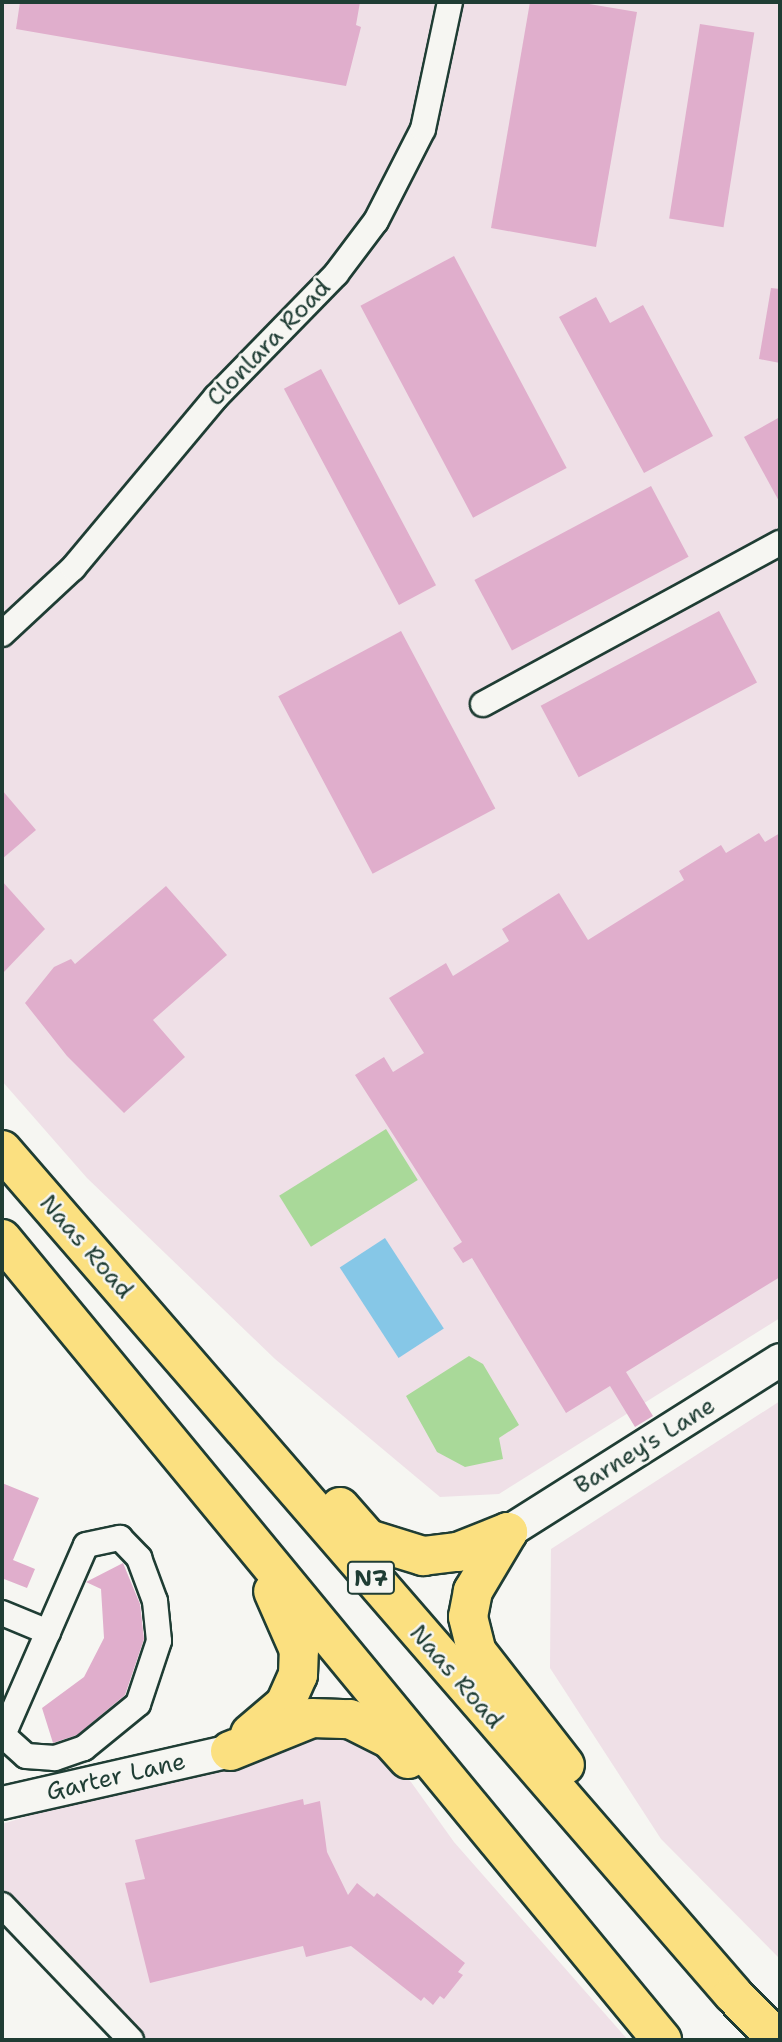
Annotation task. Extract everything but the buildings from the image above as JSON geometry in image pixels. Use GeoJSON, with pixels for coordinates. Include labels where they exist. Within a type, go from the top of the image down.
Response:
{"type":"FeatureCollection","features":[{"type":"Feature","properties":{"kind":"highway","name":"N7"},"geometry":{"type":"LineString","coordinates":[[7,1155],[167,1308],[368,1539],[399,1552],[444,1556],[508,1532]]}},
{"type":"Feature","properties":{"kind":"highway","name":"Naas Road"},"geometry":{"type":"LineString","coordinates":[[7,1155],[733,1994],[778,2040]]}},
{"type":"Feature","properties":{"kind":"highway"},"geometry":{"type":"LineString","coordinates":[[2,1238],[531,1886],[662,2040]]}},
{"type":"Feature","properties":{"kind":"highway"},"geometry":{"type":"LineString","coordinates":[[180,1455],[283,1606],[299,1650],[298,1675],[285,1704],[230,1751]]}},
{"type":"Feature","properties":{"kind":"highway","name":"N7"},"geometry":{"type":"LineString","coordinates":[[508,1532],[473,1591],[468,1617],[477,1652],[733,1994]]}},
{"type":"Feature","properties":{"kind":"highway"},"geometry":{"type":"LineString","coordinates":[[230,1751],[312,1718],[350,1719],[390,1739],[475,1835],[531,1886]]}},
{"type":"Feature","properties":{"kind":"street","name":"Clonlara Road"},"geometry":{"type":"LineString","coordinates":[[2,634],[73,568],[216,397],[336,274],[376,221],[423,129],[450,2]]}},
{"type":"Feature","properties":{"kind":"street"},"geometry":{"type":"LineString","coordinates":[[483,704],[780,543]]}},
{"type":"Feature","properties":{"kind":"street","name":"Barney's Lane"},"geometry":{"type":"LineString","coordinates":[[508,1532],[780,1360]]}},
{"type":"Feature","properties":{"kind":"street"},"geometry":{"type":"LineString","coordinates":[[120,1538],[139,1558],[155,1601],[159,1641],[138,1704],[84,1748],[55,1758],[26,1756],[3,1735],[48,1632],[86,1545],[120,1538]]}},
{"type":"Feature","properties":{"kind":"street"},"geometry":{"type":"LineString","coordinates":[[2,1613],[48,1632]]}},
{"type":"Feature","properties":{"kind":"street","name":"Garter Lane"},"geometry":{"type":"LineString","coordinates":[[2,1803],[230,1751]]}},
{"type":"Feature","properties":{"kind":"street"},"geometry":{"type":"LineString","coordinates":[[2,1905],[131,2040]]}},
{"type":"Feature","properties":{"kind":"shaded area"},"geometry":{"type":"Polygon","coordinates":[[[2,2],[780,2],[780,1318],[499,1494],[440,1497],[275,1359],[87,1178],[2,1081],[2,2]]]}},
{"type":"Feature","properties":{"kind":"shaded area"},"geometry":{"type":"Polygon","coordinates":[[[780,1401],[780,1959],[661,1839],[550,1668],[551,1549],[780,1401]]]}},
{"type":"Feature","properties":{"kind":"shaded area"},"geometry":{"type":"Polygon","coordinates":[[[350,1719],[411,1782],[454,1842],[628,2040],[116,2040],[2,1927],[2,1824],[350,1719]]]}},
{"type":"Feature","properties":{"kind":"green space"},"geometry":{"type":"Polygon","coordinates":[[[386,1129],[418,1180],[311,1247],[279,1196],[386,1129]]]}},
{"type":"Feature","properties":{"kind":"green space"},"geometry":{"type":"Polygon","coordinates":[[[469,1356],[483,1364],[519,1425],[499,1438],[503,1459],[465,1467],[437,1452],[406,1396],[469,1356]]]}},
{"type":"Feature","properties":{"kind":"water"},"geometry":{"type":"Polygon","coordinates":[[[385,1238],[444,1329],[399,1358],[340,1267],[385,1238]]]}}]}
